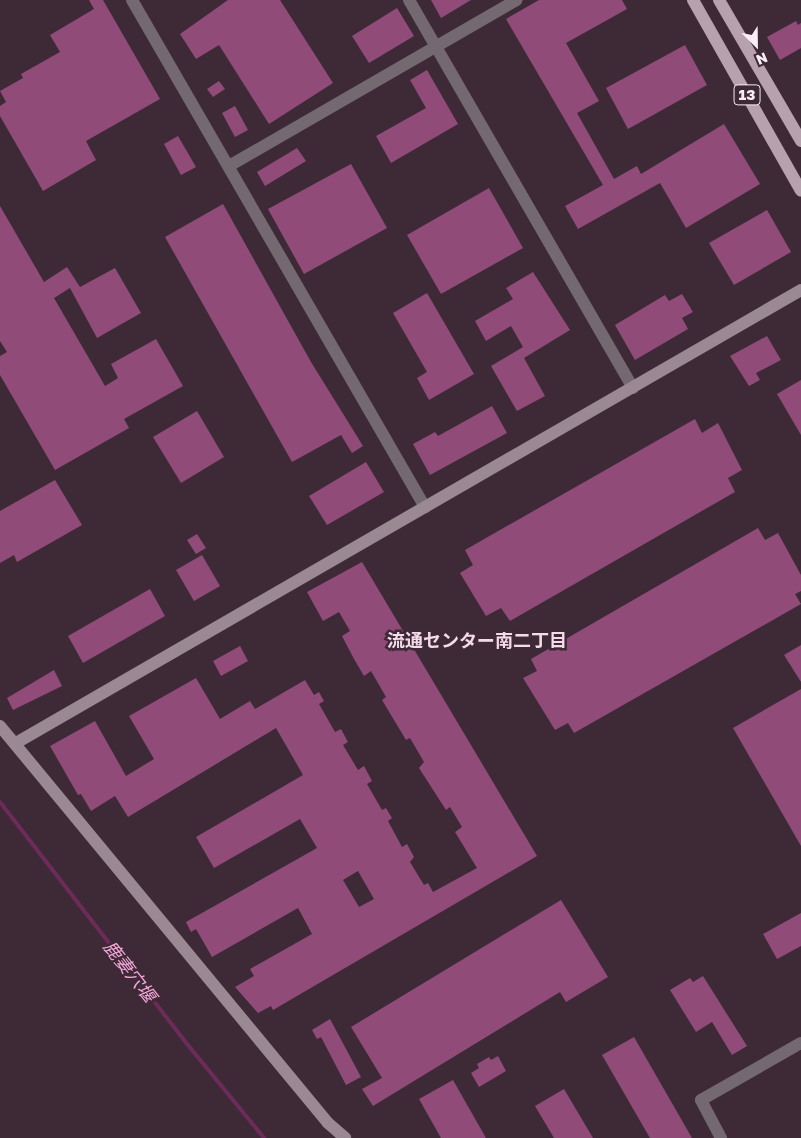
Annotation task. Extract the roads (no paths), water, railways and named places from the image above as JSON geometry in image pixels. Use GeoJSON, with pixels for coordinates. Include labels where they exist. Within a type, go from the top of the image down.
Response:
{"type":"FeatureCollection","features":[{"type":"Feature","properties":{"kind":"main road","name":"13"},"geometry":{"type":"LineString","coordinates":[[692,0],[801,191]]}},
{"type":"Feature","properties":{"kind":"main road","name":"13"},"geometry":{"type":"LineString","coordinates":[[720,0],[801,141]]}},
{"type":"Feature","properties":{"kind":"street"},"geometry":{"type":"LineString","coordinates":[[132,0],[425,507]]}},
{"type":"Feature","properties":{"kind":"street"},"geometry":{"type":"LineString","coordinates":[[409,0],[633,388]]}},
{"type":"Feature","properties":{"kind":"street"},"geometry":{"type":"LineString","coordinates":[[229,166],[517,0]]}},
{"type":"Feature","properties":{"kind":"street"},"geometry":{"type":"LineString","coordinates":[[16,744],[801,290]]}},
{"type":"Feature","properties":{"kind":"street"},"geometry":{"type":"LineString","coordinates":[[0,726],[158,920],[328,1123],[345,1138]]}},
{"type":"Feature","properties":{"kind":"street"},"geometry":{"type":"LineString","coordinates":[[721,1138],[701,1100],[801,1043]]}},
{"type":"Feature","properties":{"kind":"waterway","name":"鹿妻穴堰"},"geometry":{"type":"LineString","coordinates":[[0,802],[183,1039],[264,1138]]}},
{"type":"Feature","properties":{"kind":"district","name":"流通センター南二丁目"},"geometry":{"type":"Point","coordinates":[477,640]}}]}
